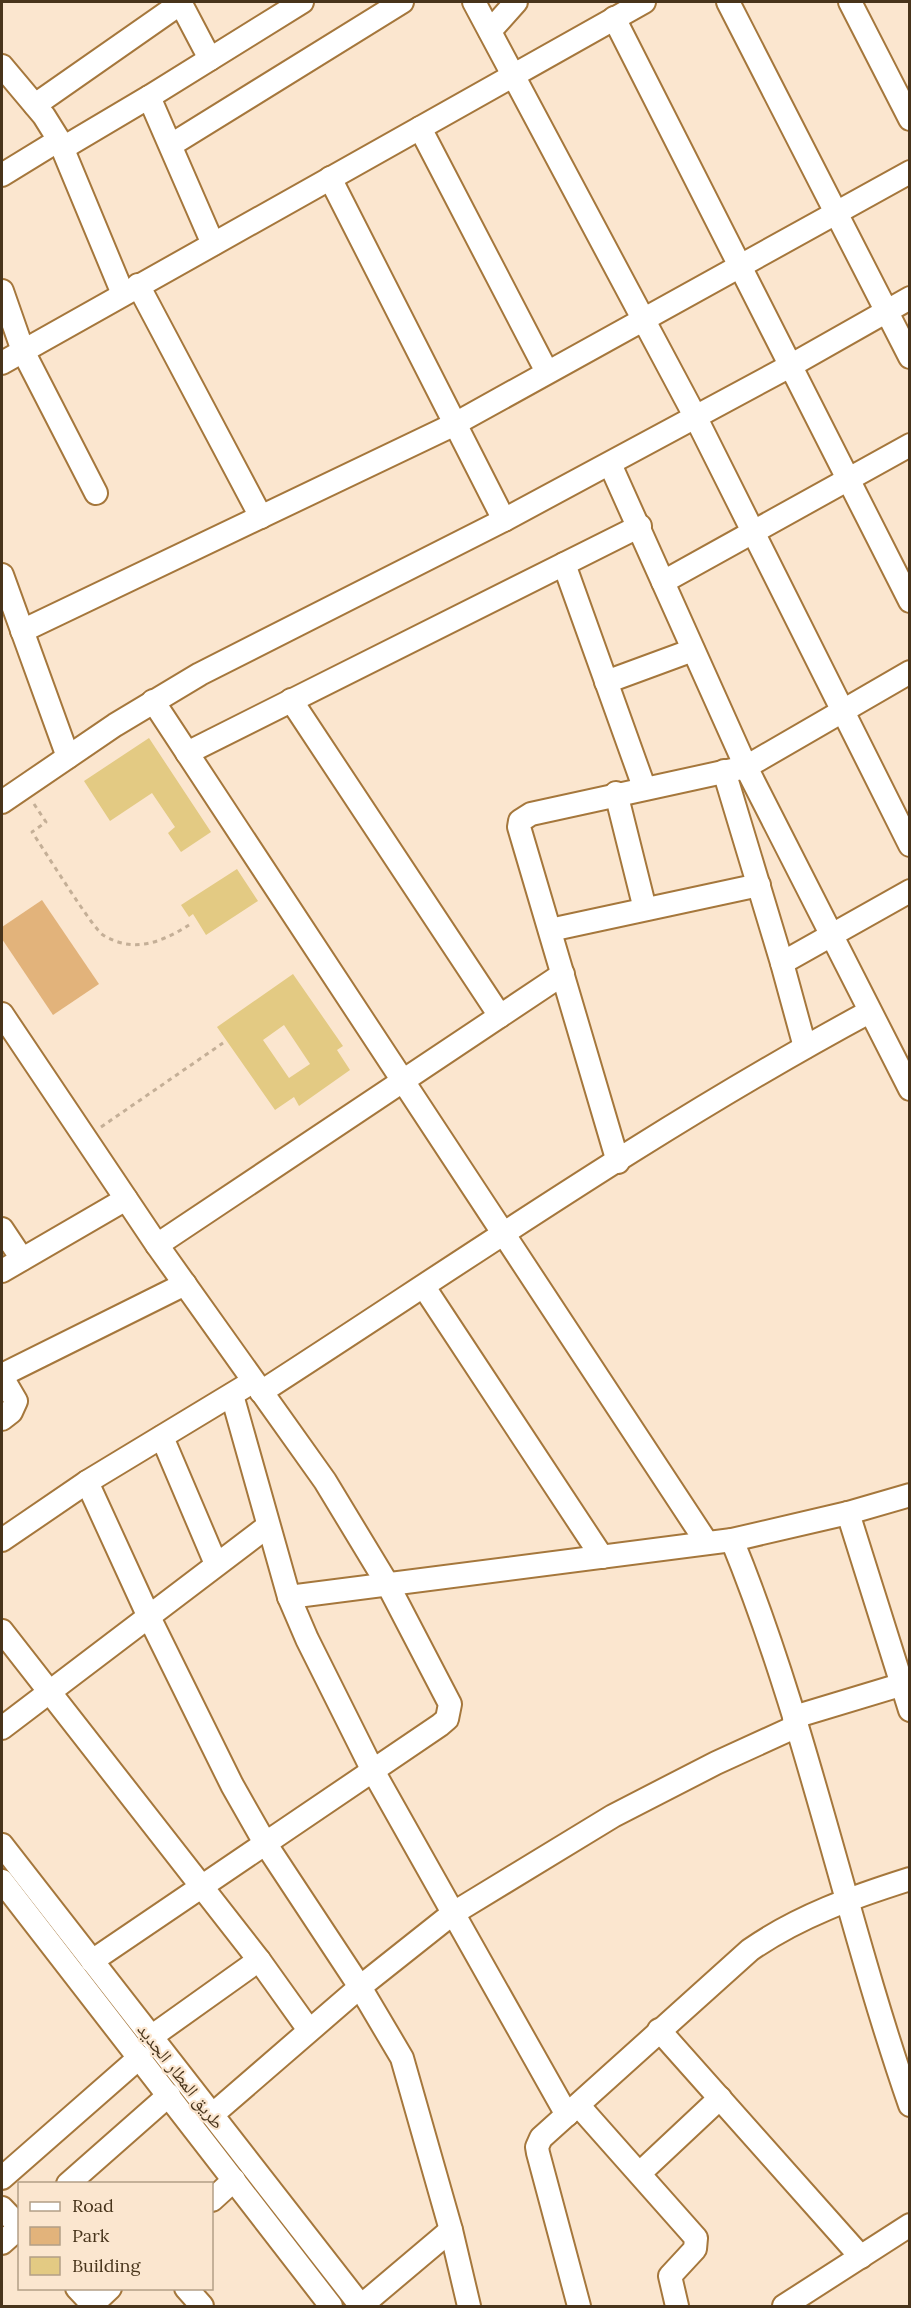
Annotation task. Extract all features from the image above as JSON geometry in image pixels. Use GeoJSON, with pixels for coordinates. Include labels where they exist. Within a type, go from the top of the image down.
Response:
{"type":"FeatureCollection","features":[{"type":"Feature","properties":{"kind":"street"},"geometry":{"type":"LineString","coordinates":[[35,105],[180,2],[210,59]]}},
{"type":"Feature","properties":{"kind":"street"},"geometry":{"type":"LineString","coordinates":[[2,175],[149,97],[302,2]]}},
{"type":"Feature","properties":{"kind":"street"},"geometry":{"type":"LineString","coordinates":[[171,145],[402,2]]}},
{"type":"Feature","properties":{"kind":"street"},"geometry":{"type":"LineString","coordinates":[[474,2],[696,418],[909,845]]}},
{"type":"Feature","properties":{"kind":"street"},"geometry":{"type":"LineString","coordinates":[[490,31],[516,2]]}},
{"type":"Feature","properties":{"kind":"street"},"geometry":{"type":"LineString","coordinates":[[2,363],[644,2]]}},
{"type":"Feature","properties":{"kind":"street"},"geometry":{"type":"LineString","coordinates":[[728,2],[909,357]]}},
{"type":"Feature","properties":{"kind":"street"},"geometry":{"type":"LineString","coordinates":[[850,2],[909,120]]}},
{"type":"Feature","properties":{"kind":"street"},"geometry":{"type":"LineString","coordinates":[[614,18],[909,601]]}},
{"type":"Feature","properties":{"kind":"street"},"geometry":{"type":"LineString","coordinates":[[2,66],[35,105],[61,144],[131,290],[261,517]]}},
{"type":"Feature","properties":{"kind":"street"},"geometry":{"type":"LineString","coordinates":[[149,97],[213,244]]}},
{"type":"Feature","properties":{"kind":"street"},"geometry":{"type":"LineString","coordinates":[[420,128],[547,372]]}},
{"type":"Feature","properties":{"kind":"street"},"geometry":{"type":"LineString","coordinates":[[22,632],[453,424],[909,172]]}},
{"type":"Feature","properties":{"kind":"street"},"geometry":{"type":"LineString","coordinates":[[330,178],[453,424],[504,520]]}},
{"type":"Feature","properties":{"kind":"street"},"geometry":{"type":"LineString","coordinates":[[2,291],[23,351],[96,493]]}},
{"type":"Feature","properties":{"kind":"street"},"geometry":{"type":"LineString","coordinates":[[2,802],[153,701],[228,659],[610,464],[909,298]]}},
{"type":"Feature","properties":{"kind":"street"},"geometry":{"type":"LineString","coordinates":[[663,582],[909,445]]}},
{"type":"Feature","properties":{"kind":"street"},"geometry":{"type":"LineString","coordinates":[[610,464],[640,526],[693,650],[735,769],[759,885],[805,1047]]}},
{"type":"Feature","properties":{"kind":"street"},"geometry":{"type":"LineString","coordinates":[[187,753],[640,526]]}},
{"type":"Feature","properties":{"kind":"street"},"geometry":{"type":"LineString","coordinates":[[564,564],[645,787]]}},
{"type":"Feature","properties":{"kind":"street"},"geometry":{"type":"LineString","coordinates":[[2,575],[6,602],[22,632],[68,757]]}},
{"type":"Feature","properties":{"kind":"street"},"geometry":{"type":"LineString","coordinates":[[606,682],[693,650]]}},
{"type":"Feature","properties":{"kind":"street"},"geometry":{"type":"LineString","coordinates":[[618,1162],[519,827],[520,821],[531,813],[735,769],[843,711],[909,672]]}},
{"type":"Feature","properties":{"kind":"street"},"geometry":{"type":"LineString","coordinates":[[291,700],[500,1016]]}},
{"type":"Feature","properties":{"kind":"street"},"geometry":{"type":"LineString","coordinates":[[153,701],[707,1543]]}},
{"type":"Feature","properties":{"kind":"street"},"geometry":{"type":"LineString","coordinates":[[735,769],[830,936],[909,1089]]}},
{"type":"Feature","properties":{"kind":"street"},"geometry":{"type":"LineString","coordinates":[[616,793],[645,909]]}},
{"type":"Feature","properties":{"kind":"street"},"geometry":{"type":"LineString","coordinates":[[550,930],[759,885]]}},
{"type":"Feature","properties":{"kind":"street"},"geometry":{"type":"LineString","coordinates":[[782,963],[909,891]]}},
{"type":"Feature","properties":{"kind":"street"},"geometry":{"type":"LineString","coordinates":[[157,1245],[563,974]]}},
{"type":"Feature","properties":{"kind":"street"},"geometry":{"type":"LineString","coordinates":[[2,1540],[87,1482],[232,1395],[257,1387],[424,1287],[618,1162],[805,1047],[869,1012]]}},
{"type":"Feature","properties":{"kind":"street"},"geometry":{"type":"LineString","coordinates":[[2,1014],[11,1046],[84,1138],[257,1387],[326,1481],[388,1585],[447,1696],[450,1712],[440,1725],[92,1961]]}},
{"type":"Feature","properties":{"kind":"street"},"geometry":{"type":"LineString","coordinates":[[2,1271],[126,1199]]}},
{"type":"Feature","properties":{"kind":"street"},"geometry":{"type":"LineString","coordinates":[[2,1228],[22,1259]]}},
{"type":"Feature","properties":{"kind":"street"},"geometry":{"type":"LineString","coordinates":[[2,1419],[11,1412],[16,1401],[2,1376],[185,1284]]}},
{"type":"Feature","properties":{"kind":"street"},"geometry":{"type":"LineString","coordinates":[[424,1287],[602,1557]]}},
{"type":"Feature","properties":{"kind":"street"},"geometry":{"type":"LineString","coordinates":[[232,1395],[289,1597],[326,1679],[372,1770],[452,1914],[573,2110],[640,2174],[696,2238],[694,2249],[670,2276],[677,2307]]}},
{"type":"Feature","properties":{"kind":"street"},"geometry":{"type":"LineString","coordinates":[[162,1437],[216,1564]]}},
{"type":"Feature","properties":{"kind":"street"},"geometry":{"type":"LineString","coordinates":[[87,1482],[148,1615],[232,1785],[265,1844],[360,1987],[402,2058],[451,2230],[469,2307]]}},
{"type":"Feature","properties":{"kind":"street"},"geometry":{"type":"LineString","coordinates":[[289,1597],[732,1540],[848,1513],[909,1495]]}},
{"type":"Feature","properties":{"kind":"street"},"geometry":{"type":"LineString","coordinates":[[848,1513],[906,1683],[909,1710]]}},
{"type":"Feature","properties":{"kind":"street"},"geometry":{"type":"LineString","coordinates":[[2,1728],[50,1694],[148,1615],[268,1526]]}},
{"type":"Feature","properties":{"kind":"street"},"geometry":{"type":"LineString","coordinates":[[732,1540],[748,1579],[795,1722],[909,2101]]}},
{"type":"Feature","properties":{"kind":"street"},"geometry":{"type":"LineString","coordinates":[[2,1631],[259,1960],[309,2030]]}},
{"type":"Feature","properties":{"kind":"street"},"geometry":{"type":"LineString","coordinates":[[212,2115],[360,1987],[452,1914],[612,1816],[795,1722],[906,1683]]}},
{"type":"Feature","properties":{"kind":"street","name":"طريق المطار الجديد"},"geometry":{"type":"LineString","coordinates":[[2,1845],[212,2115],[352,2303]]}},
{"type":"Feature","properties":{"kind":"street"},"geometry":{"type":"LineString","coordinates":[[579,2307],[537,2147],[541,2138],[750,1950],[787,1927],[848,1898],[909,1879]]}},
{"type":"Feature","properties":{"kind":"street","name":"طريق المطار الجديد"},"geometry":{"type":"LineString","coordinates":[[5,1894],[140,2057],[331,2307]]}},
{"type":"Feature","properties":{"kind":"street"},"geometry":{"type":"LineString","coordinates":[[151,2037],[259,1960]]}},
{"type":"Feature","properties":{"kind":"street"},"geometry":{"type":"LineString","coordinates":[[659,2030],[861,2256]]}},
{"type":"Feature","properties":{"kind":"street"},"geometry":{"type":"LineString","coordinates":[[2,2178],[140,2057]]}},
{"type":"Feature","properties":{"kind":"street"},"geometry":{"type":"LineString","coordinates":[[80,2180],[169,2095]]}},
{"type":"Feature","properties":{"kind":"street"},"geometry":{"type":"LineString","coordinates":[[640,2174],[720,2098]]}},
{"type":"Feature","properties":{"kind":"street"},"geometry":{"type":"LineString","coordinates":[[213,2199],[234,2180]]}},
{"type":"Feature","properties":{"kind":"street"},"geometry":{"type":"LineString","coordinates":[[2,2208],[18,2225]]}},
{"type":"Feature","properties":{"kind":"street"},"geometry":{"type":"LineString","coordinates":[[784,2307],[909,2225]]}},
{"type":"Feature","properties":{"kind":"street"},"geometry":{"type":"LineString","coordinates":[[2,2243],[18,2229]]}},
{"type":"Feature","properties":{"kind":"street"},"geometry":{"type":"LineString","coordinates":[[352,2303],[451,2230]]}},
{"type":"Feature","properties":{"kind":"street"},"geometry":{"type":"LineString","coordinates":[[87,2300],[108,2290]]}},
{"type":"Feature","properties":{"kind":"street"},"geometry":{"type":"LineString","coordinates":[[187,2290],[202,2307]]}},
{"type":"Feature","properties":{"kind":"path"},"geometry":{"type":"LineString","coordinates":[[46,822],[32,832],[102,934],[131,944],[154,944],[189,925]]}},
{"type":"Feature","properties":{"kind":"path"},"geometry":{"type":"LineString","coordinates":[[84,1138],[223,1043]]}},
{"type":"Feature","properties":{"kind":"green space"},"geometry":{"type":"Polygon","coordinates":[[[42,900],[99,984],[53,1015],[2,939],[2,927],[42,900]]]}},
{"type":"Feature","properties":{"kind":"building"},"geometry":{"type":"Polygon","coordinates":[[[149,738],[211,832],[181,852],[168,833],[175,827],[152,793],[110,821],[84,781],[149,738]]]}},
{"type":"Feature","properties":{"kind":"building"},"geometry":{"type":"Polygon","coordinates":[[[237,869],[258,901],[206,935],[193,914],[189,917],[181,905],[237,869]]]}},
{"type":"Feature","properties":{"kind":"building"},"geometry":{"type":"Polygon","coordinates":[[[293,974],[343,1046],[337,1050],[350,1070],[299,1106],[294,1097],[275,1110],[217,1027],[293,974]],[[284,1025],[263,1040],[289,1078],[310,1064],[284,1025]]]}}]}
